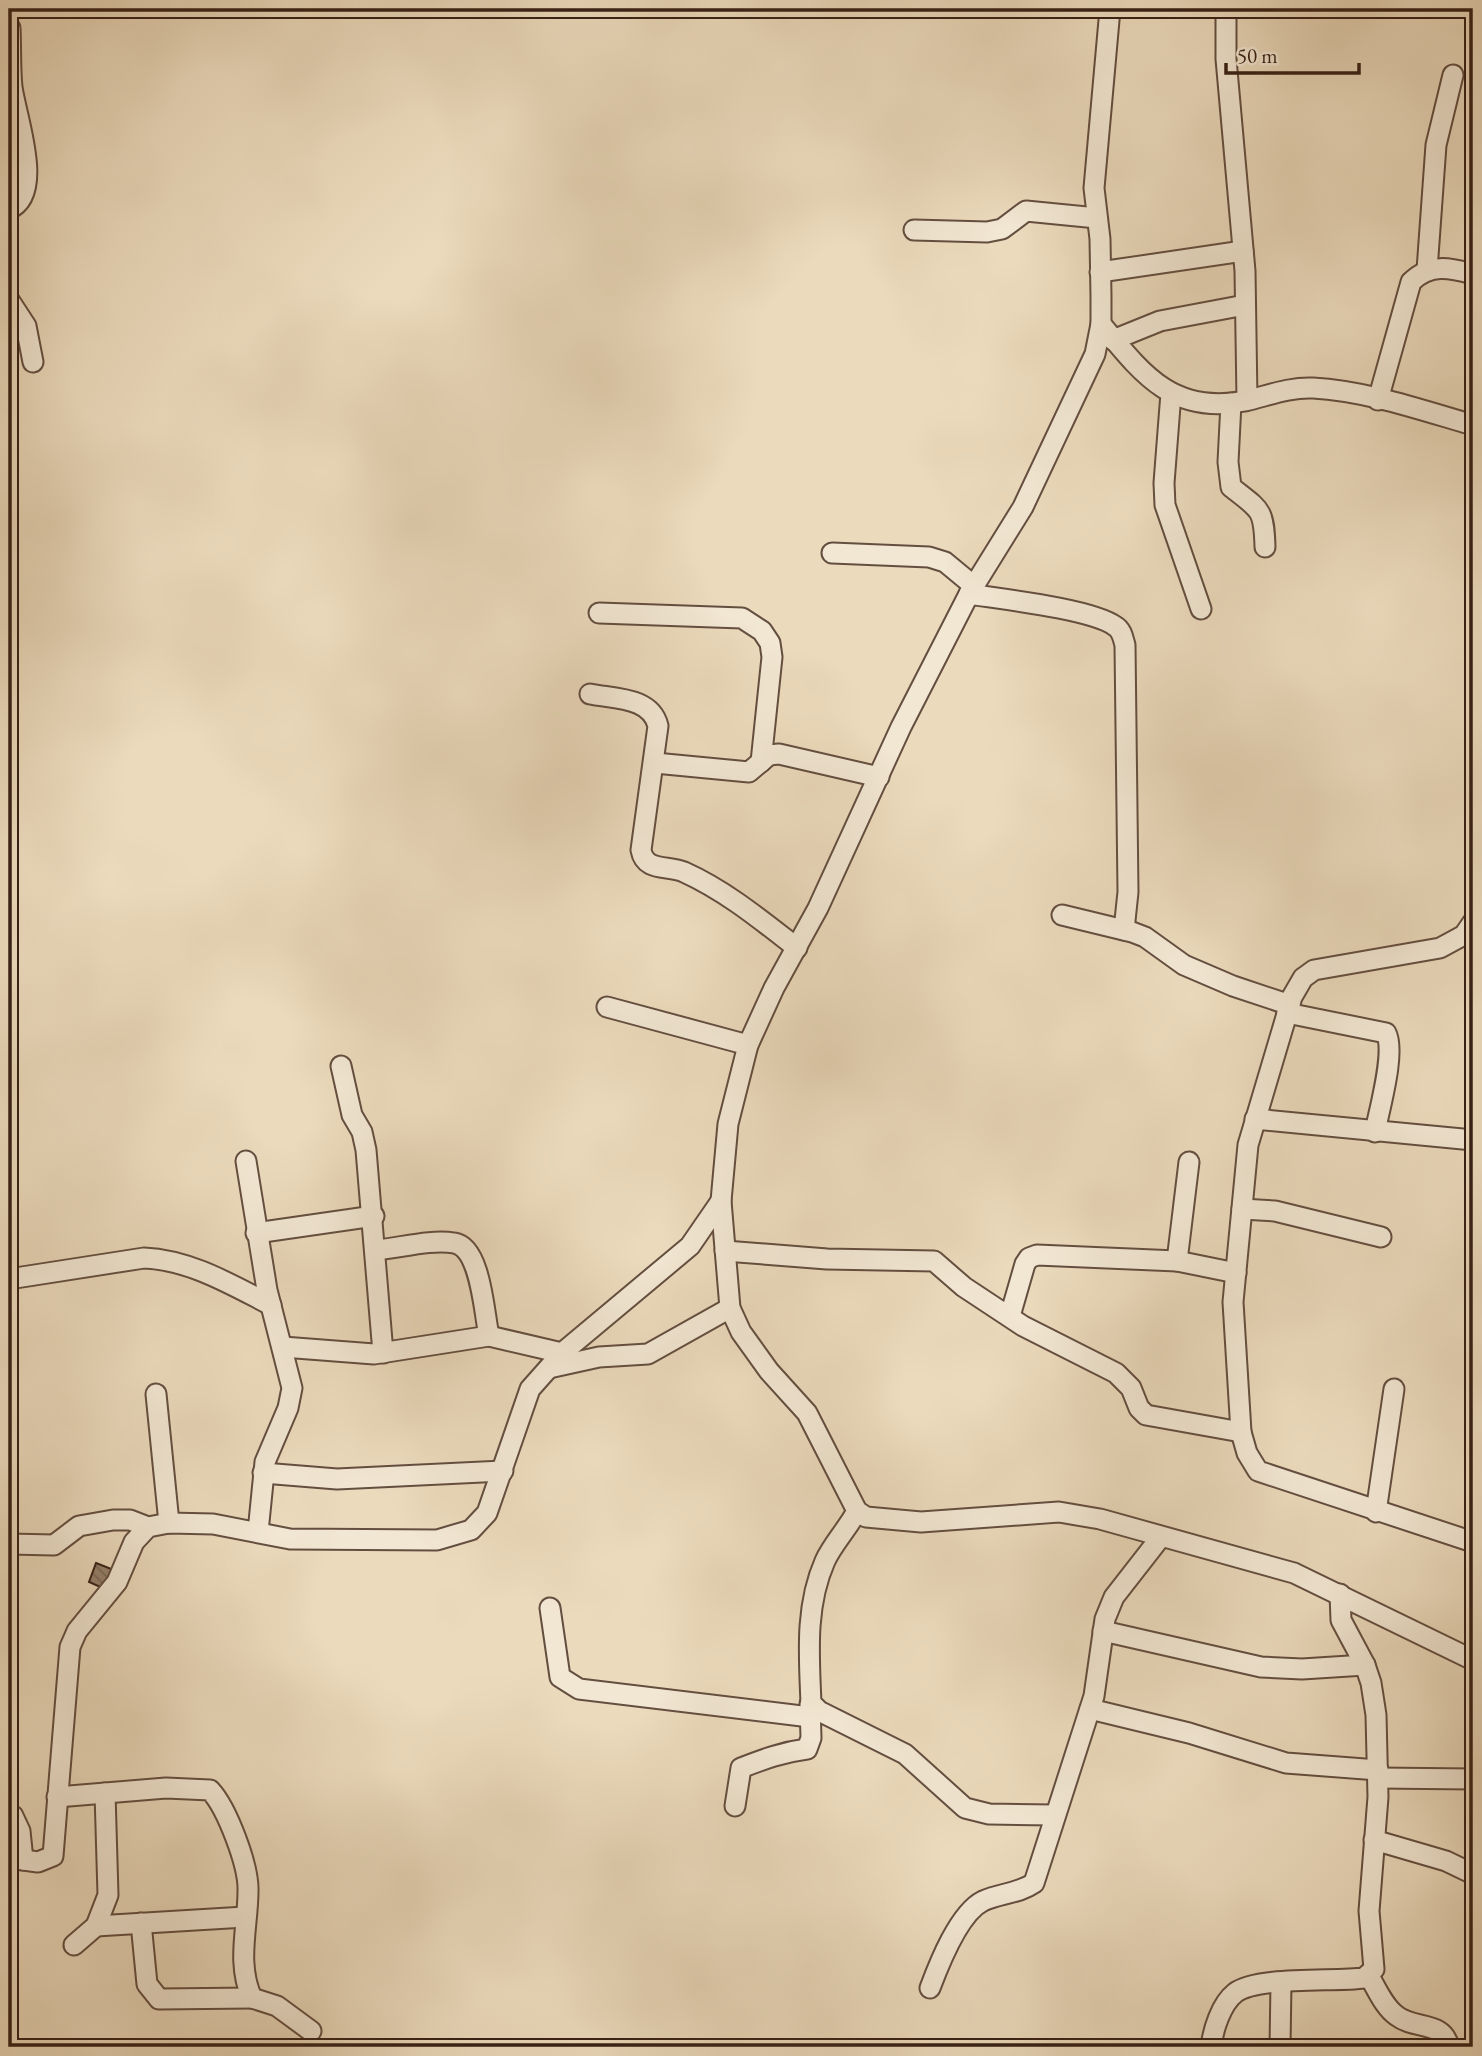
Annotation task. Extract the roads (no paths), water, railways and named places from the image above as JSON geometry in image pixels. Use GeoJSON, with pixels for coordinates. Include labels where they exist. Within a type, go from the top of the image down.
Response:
{"type":"FeatureCollection","features":[{"type":"Feature","properties":{"kind":"street"},"geometry":{"type":"LineString","coordinates":[[1110,9],[1094,188],[1107,332],[1134,365],[1171,393],[1191,403],[1239,402],[1310,388],[1378,400],[1473,425]]}},
{"type":"Feature","properties":{"kind":"street"},"geometry":{"type":"LineString","coordinates":[[1226,9],[1226,59],[1244,251],[1245,305],[1239,402],[1228,462],[1231,487],[1257,505],[1264,516],[1265,547]]}},
{"type":"Feature","properties":{"kind":"street"},"geometry":{"type":"LineString","coordinates":[[9,209],[22,200],[26,179],[26,159],[12,87],[10,28]]}},
{"type":"Feature","properties":{"kind":"street"},"geometry":{"type":"LineString","coordinates":[[1427,270],[1436,145],[1453,75]]}},
{"type":"Feature","properties":{"kind":"street"},"geometry":{"type":"LineString","coordinates":[[914,230],[987,232],[1002,229],[1026,211],[1097,218]]}},
{"type":"Feature","properties":{"kind":"street"},"geometry":{"type":"LineString","coordinates":[[1100,272],[1244,251]]}},
{"type":"Feature","properties":{"kind":"street"},"geometry":{"type":"LineString","coordinates":[[1378,400],[1407,290],[1419,274],[1439,268],[1473,274]]}},
{"type":"Feature","properties":{"kind":"street"},"geometry":{"type":"LineString","coordinates":[[9,300],[26,326],[33,362]]}},
{"type":"Feature","properties":{"kind":"street"},"geometry":{"type":"LineString","coordinates":[[1245,305],[1107,332],[1023,508],[972,590],[901,727],[748,1045],[728,1124],[721,1201],[730,1308],[741,1332],[769,1371],[807,1413],[857,1511],[866,1517],[921,1522],[1059,1512],[1100,1520],[1294,1573],[1473,1660]]}},
{"type":"Feature","properties":{"kind":"street"},"geometry":{"type":"LineString","coordinates":[[1171,393],[1164,483],[1165,505],[1201,609]]}},
{"type":"Feature","properties":{"kind":"street"},"geometry":{"type":"LineString","coordinates":[[831,553],[929,556],[945,562],[972,590],[1071,612],[1117,626],[1122,634],[1125,657],[1128,892],[1125,930]]}},
{"type":"Feature","properties":{"kind":"street"},"geometry":{"type":"LineString","coordinates":[[599,613],[742,618],[762,631],[770,643],[772,657],[761,761]]}},
{"type":"Feature","properties":{"kind":"street"},"geometry":{"type":"LineString","coordinates":[[590,694],[649,707],[658,726],[641,850],[643,860],[649,865],[678,870],[703,881],[797,948]]}},
{"type":"Feature","properties":{"kind":"street"},"geometry":{"type":"LineString","coordinates":[[655,763],[749,772],[769,755],[779,754],[879,777]]}},
{"type":"Feature","properties":{"kind":"street"},"geometry":{"type":"LineString","coordinates":[[1062,915],[1145,937],[1184,965],[1289,1009],[1386,1033],[1390,1040],[1389,1056],[1375,1132]]}},
{"type":"Feature","properties":{"kind":"street"},"geometry":{"type":"LineString","coordinates":[[1473,922],[1464,935],[1440,948],[1314,970],[1303,978],[1289,1009],[1248,1145],[1233,1302],[1241,1433],[1247,1453],[1258,1471],[1473,1542]]}},
{"type":"Feature","properties":{"kind":"street"},"geometry":{"type":"LineString","coordinates":[[607,1007],[748,1045]]}},
{"type":"Feature","properties":{"kind":"street"},"geometry":{"type":"LineString","coordinates":[[341,1066],[352,1115],[362,1132],[366,1150],[377,1250],[383,1353]]}},
{"type":"Feature","properties":{"kind":"street"},"geometry":{"type":"LineString","coordinates":[[1255,1119],[1473,1140]]}},
{"type":"Feature","properties":{"kind":"street"},"geometry":{"type":"LineString","coordinates":[[246,1161],[256,1233],[292,1388],[288,1408],[264,1473],[258,1532]]}},
{"type":"Feature","properties":{"kind":"street"},"geometry":{"type":"LineString","coordinates":[[1177,1261],[1189,1162]]}},
{"type":"Feature","properties":{"kind":"street"},"geometry":{"type":"LineString","coordinates":[[9,1544],[54,1545],[79,1526],[113,1520],[130,1520],[148,1527],[169,1523],[213,1524],[290,1539],[437,1540],[471,1530],[487,1513],[530,1389],[562,1353],[690,1246],[721,1201]]}},
{"type":"Feature","properties":{"kind":"street"},"geometry":{"type":"LineString","coordinates":[[1242,1209],[1275,1211],[1381,1237]]}},
{"type":"Feature","properties":{"kind":"street"},"geometry":{"type":"LineString","coordinates":[[256,1233],[373,1216]]}},
{"type":"Feature","properties":{"kind":"street"},"geometry":{"type":"LineString","coordinates":[[377,1250],[453,1242],[469,1251],[475,1264],[489,1336]]}},
{"type":"Feature","properties":{"kind":"street"},"geometry":{"type":"LineString","coordinates":[[726,1251],[827,1259],[934,1261],[964,1287],[1038,1334],[1116,1373],[1131,1388],[1139,1408],[1146,1415],[1241,1433]]}},
{"type":"Feature","properties":{"kind":"street"},"geometry":{"type":"LineString","coordinates":[[9,1279],[144,1258],[163,1259],[212,1274],[271,1305]]}},
{"type":"Feature","properties":{"kind":"street"},"geometry":{"type":"LineString","coordinates":[[1010,1316],[1029,1258],[1177,1261],[1236,1273]]}},
{"type":"Feature","properties":{"kind":"street"},"geometry":{"type":"LineString","coordinates":[[549,1368],[599,1357],[648,1353],[730,1308]]}},
{"type":"Feature","properties":{"kind":"street"},"geometry":{"type":"LineString","coordinates":[[283,1347],[383,1353],[489,1336],[562,1353]]}},
{"type":"Feature","properties":{"kind":"street"},"geometry":{"type":"LineString","coordinates":[[1376,1512],[1394,1389]]}},
{"type":"Feature","properties":{"kind":"street"},"geometry":{"type":"LineString","coordinates":[[156,1394],[169,1523]]}},
{"type":"Feature","properties":{"kind":"street"},"geometry":{"type":"LineString","coordinates":[[264,1473],[337,1479],[503,1471]]}},
{"type":"Feature","properties":{"kind":"street"},"geometry":{"type":"LineString","coordinates":[[735,1807],[741,1768],[765,1761],[779,1752],[807,1749],[811,1738],[810,1610],[814,1589],[826,1558],[845,1534],[857,1511]]}},
{"type":"Feature","properties":{"kind":"street"},"geometry":{"type":"LineString","coordinates":[[9,1815],[13,1816],[20,1832],[16,1859],[38,1862],[53,1856],[70,1647],[77,1631],[117,1582],[134,1542],[148,1527]]}},
{"type":"Feature","properties":{"kind":"street"},"geometry":{"type":"LineString","coordinates":[[930,1988],[942,1959],[973,1908],[983,1901],[1023,1891],[1034,1883],[1090,1709],[1103,1631],[1114,1597],[1160,1538]]}},
{"type":"Feature","properties":{"kind":"street"},"geometry":{"type":"LineString","coordinates":[[1340,1594],[1341,1620],[1365,1665],[1376,1715],[1378,1774],[1369,1911],[1374,1964],[1369,1976]]}},
{"type":"Feature","properties":{"kind":"street"},"geometry":{"type":"LineString","coordinates":[[551,1608],[560,1677],[579,1689],[810,1710],[905,1754],[965,1808],[989,1815],[1054,1815]]}},
{"type":"Feature","properties":{"kind":"street"},"geometry":{"type":"LineString","coordinates":[[1103,1631],[1261,1667],[1302,1669],[1365,1665]]}},
{"type":"Feature","properties":{"kind":"street"},"geometry":{"type":"LineString","coordinates":[[1090,1709],[1189,1733],[1286,1763],[1378,1774],[1473,1779]]}},
{"type":"Feature","properties":{"kind":"street"},"geometry":{"type":"LineString","coordinates":[[57,1797],[166,1788],[210,1790],[217,1798],[244,1865],[248,1891],[243,1958],[247,1986],[252,1998]]}},
{"type":"Feature","properties":{"kind":"street"},"geometry":{"type":"LineString","coordinates":[[74,1945],[96,1926],[108,1895],[105,1793]]}},
{"type":"Feature","properties":{"kind":"street"},"geometry":{"type":"LineString","coordinates":[[1374,1840],[1446,1861],[1473,1874]]}},
{"type":"Feature","properties":{"kind":"street"},"geometry":{"type":"LineString","coordinates":[[96,1926],[245,1917]]}},
{"type":"Feature","properties":{"kind":"street"},"geometry":{"type":"LineString","coordinates":[[141,1923],[147,1984],[159,1999],[252,1998],[277,2006],[311,2031]]}},
{"type":"Feature","properties":{"kind":"street"},"geometry":{"type":"LineString","coordinates":[[1210,2047],[1227,2001],[1236,1992],[1249,1986],[1369,1976]]}},
{"type":"Feature","properties":{"kind":"street"},"geometry":{"type":"LineString","coordinates":[[1369,1976],[1395,2015],[1412,2024],[1440,2030],[1447,2038],[1449,2047]]}},
{"type":"Feature","properties":{"kind":"street"},"geometry":{"type":"LineString","coordinates":[[1280,2047],[1281,1983]]}}]}
